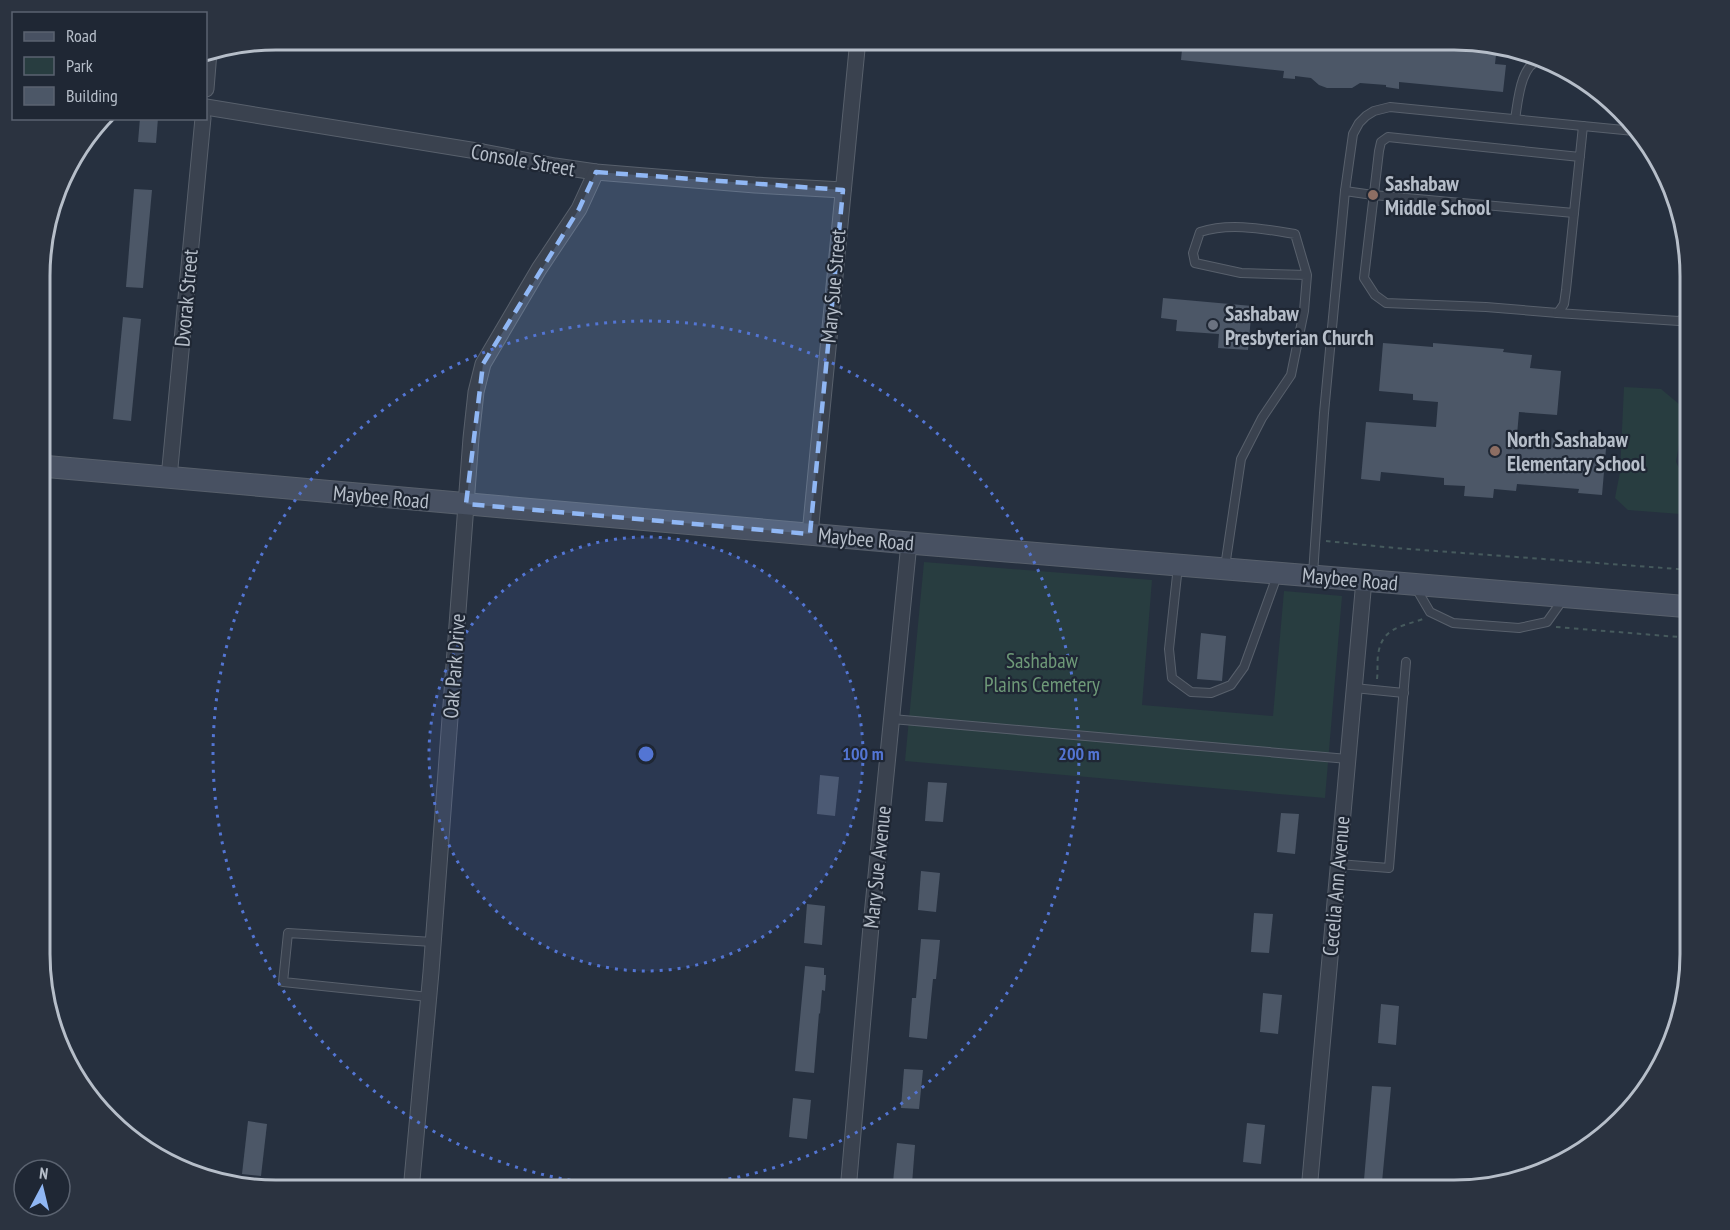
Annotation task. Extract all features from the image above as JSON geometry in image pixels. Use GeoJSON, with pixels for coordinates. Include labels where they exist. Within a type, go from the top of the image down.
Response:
{"type":"FeatureCollection","features":[{"type":"Feature","properties":{"kind":"main road","name":"Maybee Road"},"geometry":{"type":"LineString","coordinates":[[50,467],[909,543],[1680,606]]}},
{"type":"Feature","properties":{"kind":"street","name":"Mary Sue Street"},"geometry":{"type":"LineString","coordinates":[[810,534],[857,50]]}},
{"type":"Feature","properties":{"kind":"street"},"geometry":{"type":"LineString","coordinates":[[207,77],[208,60]]}},
{"type":"Feature","properties":{"kind":"street","name":"Console Street"},"geometry":{"type":"LineString","coordinates":[[207,107],[596,172],[843,190]]}},
{"type":"Feature","properties":{"kind":"street","name":"Dvorak Street"},"geometry":{"type":"LineString","coordinates":[[169,478],[203,120]]}},
{"type":"Feature","properties":{"kind":"street","name":"Oak Park Drive"},"geometry":{"type":"LineString","coordinates":[[412,1180],[429,997],[476,392],[483,364],[539,269],[579,209],[596,172]]}},
{"type":"Feature","properties":{"kind":"street","name":"Mary Sue Avenue"},"geometry":{"type":"LineString","coordinates":[[849,1180],[871,926],[909,543]]}},
{"type":"Feature","properties":{"kind":"street","name":"Cecelia Ann Avenue"},"geometry":{"type":"LineString","coordinates":[[1310,1180],[1364,580]]}},
{"type":"Feature","properties":{"kind":"lane"},"geometry":{"type":"LineString","coordinates":[[1515,119],[1520,89],[1529,67],[1533,64]]}},
{"type":"Feature","properties":{"kind":"lane"},"geometry":{"type":"LineString","coordinates":[[1313,576],[1324,413],[1345,191],[1353,134],[1359,123],[1374,111],[1390,107],[1627,130]]}},
{"type":"Feature","properties":{"kind":"lane"},"geometry":{"type":"LineString","coordinates":[[1557,313],[1564,304],[1565,297],[1583,126]]}},
{"type":"Feature","properties":{"kind":"lane"},"geometry":{"type":"LineString","coordinates":[[1580,157],[1388,137],[1381,142],[1364,278],[1375,295],[1386,303],[1680,320]]}},
{"type":"Feature","properties":{"kind":"lane"},"geometry":{"type":"LineString","coordinates":[[1345,191],[1574,213]]}},
{"type":"Feature","properties":{"kind":"lane"},"geometry":{"type":"LineString","coordinates":[[1225,568],[1241,459],[1262,418],[1291,375],[1304,311],[1306,275],[1295,234],[1249,227],[1212,228],[1200,232],[1193,253],[1195,263],[1241,273],[1306,275]]}},
{"type":"Feature","properties":{"kind":"lane"},"geometry":{"type":"LineString","coordinates":[[1178,564],[1168,649],[1172,678],[1191,692],[1211,693],[1231,685],[1244,667],[1279,573]]}},
{"type":"Feature","properties":{"kind":"lane"},"geometry":{"type":"LineString","coordinates":[[1413,584],[1430,612],[1453,623],[1519,628],[1547,622],[1565,597]]}},
{"type":"Feature","properties":{"kind":"lane"},"geometry":{"type":"LineString","coordinates":[[1338,864],[1389,868],[1406,662]]}},
{"type":"Feature","properties":{"kind":"lane"},"geometry":{"type":"LineString","coordinates":[[1354,688],[1404,693]]}},
{"type":"Feature","properties":{"kind":"lane"},"geometry":{"type":"LineString","coordinates":[[892,719],[1348,759]]}},
{"type":"Feature","properties":{"kind":"lane"},"geometry":{"type":"LineString","coordinates":[[429,997],[283,982],[288,933],[433,942]]}},
{"type":"Feature","properties":{"kind":"path"},"geometry":{"type":"LineString","coordinates":[[1316,540],[1680,569]]}},
{"type":"Feature","properties":{"kind":"highlighted area"},"geometry":{"type":"Polygon","coordinates":[[[596,172],[843,190],[810,534],[466,504],[483,364],[579,209],[596,172]]]}},
{"type":"Feature","properties":{"kind":"green space"},"geometry":{"type":"Polygon","coordinates":[[[1624,387],[1661,389],[1680,405],[1680,438],[1676,462],[1680,470],[1680,514],[1628,510],[1615,498],[1620,472],[1624,387]]]}},
{"type":"Feature","properties":{"kind":"green space","name":"Sashabaw Plains Cemetery"},"geometry":{"type":"Polygon","coordinates":[[[924,562],[1152,580],[1142,705],[1273,716],[1284,591],[1342,596],[1325,798],[905,761],[924,562]]]}},
{"type":"Feature","properties":{"kind":"building"},"geometry":{"type":"Polygon","coordinates":[[[1182,50],[1469,50],[1496,54],[1495,64],[1506,65],[1503,92],[1399,82],[1399,89],[1386,87],[1386,85],[1360,83],[1352,88],[1327,88],[1311,78],[1295,76],[1295,79],[1283,78],[1284,71],[1181,60],[1182,50]]]}},
{"type":"Feature","properties":{"kind":"building"},"geometry":{"type":"Polygon","coordinates":[[[140,120],[158,120],[156,143],[138,142],[140,120]]]}},
{"type":"Feature","properties":{"kind":"building"},"geometry":{"type":"Polygon","coordinates":[[[134,189],[152,190],[143,288],[126,287],[134,189]]]}},
{"type":"Feature","properties":{"kind":"building","name":"Sashabaw Presbyterian Church"},"geometry":{"type":"Polygon","coordinates":[[[1163,298],[1252,306],[1248,350],[1218,348],[1219,334],[1176,331],[1177,320],[1161,318],[1163,298]]]}},
{"type":"Feature","properties":{"kind":"building"},"geometry":{"type":"Polygon","coordinates":[[[123,317],[141,319],[131,421],[113,419],[123,317]]]}},
{"type":"Feature","properties":{"kind":"building"},"geometry":{"type":"Polygon","coordinates":[[[1383,343],[1433,347],[1433,343],[1504,349],[1503,352],[1532,355],[1530,368],[1561,371],[1557,415],[1519,412],[1517,435],[1583,440],[1583,435],[1607,437],[1602,495],[1578,493],[1579,489],[1517,484],[1516,491],[1494,489],[1493,498],[1464,496],[1465,486],[1444,485],[1444,478],[1381,472],[1380,481],[1361,479],[1366,422],[1436,427],[1438,402],[1413,400],[1413,394],[1379,391],[1383,343]]]}},
{"type":"Feature","properties":{"kind":"building"},"geometry":{"type":"Polygon","coordinates":[[[1201,633],[1226,636],[1222,681],[1197,679],[1201,633]]]}},
{"type":"Feature","properties":{"kind":"building"},"geometry":{"type":"Polygon","coordinates":[[[820,775],[839,777],[835,816],[817,814],[820,775]]]}},
{"type":"Feature","properties":{"kind":"building"},"geometry":{"type":"Polygon","coordinates":[[[928,782],[947,783],[943,822],[925,821],[928,782]]]}},
{"type":"Feature","properties":{"kind":"building"},"geometry":{"type":"Polygon","coordinates":[[[1281,813],[1299,814],[1295,854],[1277,852],[1281,813]]]}},
{"type":"Feature","properties":{"kind":"building"},"geometry":{"type":"Polygon","coordinates":[[[921,871],[940,873],[936,912],[918,910],[921,871]]]}},
{"type":"Feature","properties":{"kind":"building"},"geometry":{"type":"Polygon","coordinates":[[[807,904],[825,906],[822,945],[804,943],[807,904]]]}},
{"type":"Feature","properties":{"kind":"building"},"geometry":{"type":"Polygon","coordinates":[[[1254,913],[1273,914],[1269,953],[1251,952],[1254,913]]]}},
{"type":"Feature","properties":{"kind":"building"},"geometry":{"type":"Polygon","coordinates":[[[921,939],[940,940],[936,979],[933,979],[927,1039],[909,1037],[912,998],[916,998],[921,939]]]}},
{"type":"Feature","properties":{"kind":"building"},"geometry":{"type":"Polygon","coordinates":[[[805,966],[824,968],[824,975],[826,975],[825,991],[822,990],[819,1013],[814,1073],[795,1071],[805,966]]]}},
{"type":"Feature","properties":{"kind":"building"},"geometry":{"type":"Polygon","coordinates":[[[1263,993],[1282,995],[1278,1034],[1260,1032],[1263,993]]]}},
{"type":"Feature","properties":{"kind":"building"},"geometry":{"type":"Polygon","coordinates":[[[1381,1004],[1399,1006],[1396,1045],[1378,1043],[1381,1004]]]}},
{"type":"Feature","properties":{"kind":"building"},"geometry":{"type":"Polygon","coordinates":[[[904,1069],[923,1070],[919,1109],[901,1108],[904,1069]]]}},
{"type":"Feature","properties":{"kind":"building"},"geometry":{"type":"Polygon","coordinates":[[[1372,1086],[1391,1087],[1382,1180],[1364,1180],[1372,1086]]]}},
{"type":"Feature","properties":{"kind":"building"},"geometry":{"type":"Polygon","coordinates":[[[793,1098],[811,1100],[807,1139],[789,1137],[793,1098]]]}},
{"type":"Feature","properties":{"kind":"building"},"geometry":{"type":"Polygon","coordinates":[[[248,1121],[267,1124],[261,1176],[242,1174],[248,1121]]]}},
{"type":"Feature","properties":{"kind":"building"},"geometry":{"type":"Polygon","coordinates":[[[1247,1123],[1265,1125],[1261,1164],[1243,1162],[1247,1123]]]}},
{"type":"Feature","properties":{"kind":"building"},"geometry":{"type":"Polygon","coordinates":[[[897,1143],[915,1145],[912,1180],[893,1180],[897,1143]]]}},
{"type":"Feature","properties":{"kind":"place","name":"Sashabaw Middle School"},"geometry":{"type":"Point","coordinates":[1373,195]}},
{"type":"Feature","properties":{"kind":"place","name":"Sashabaw Presbyterian Church"},"geometry":{"type":"Point","coordinates":[1213,325]}},
{"type":"Feature","properties":{"kind":"place","name":"North Sashabaw Elementary School"},"geometry":{"type":"Point","coordinates":[1495,451]}}]}
